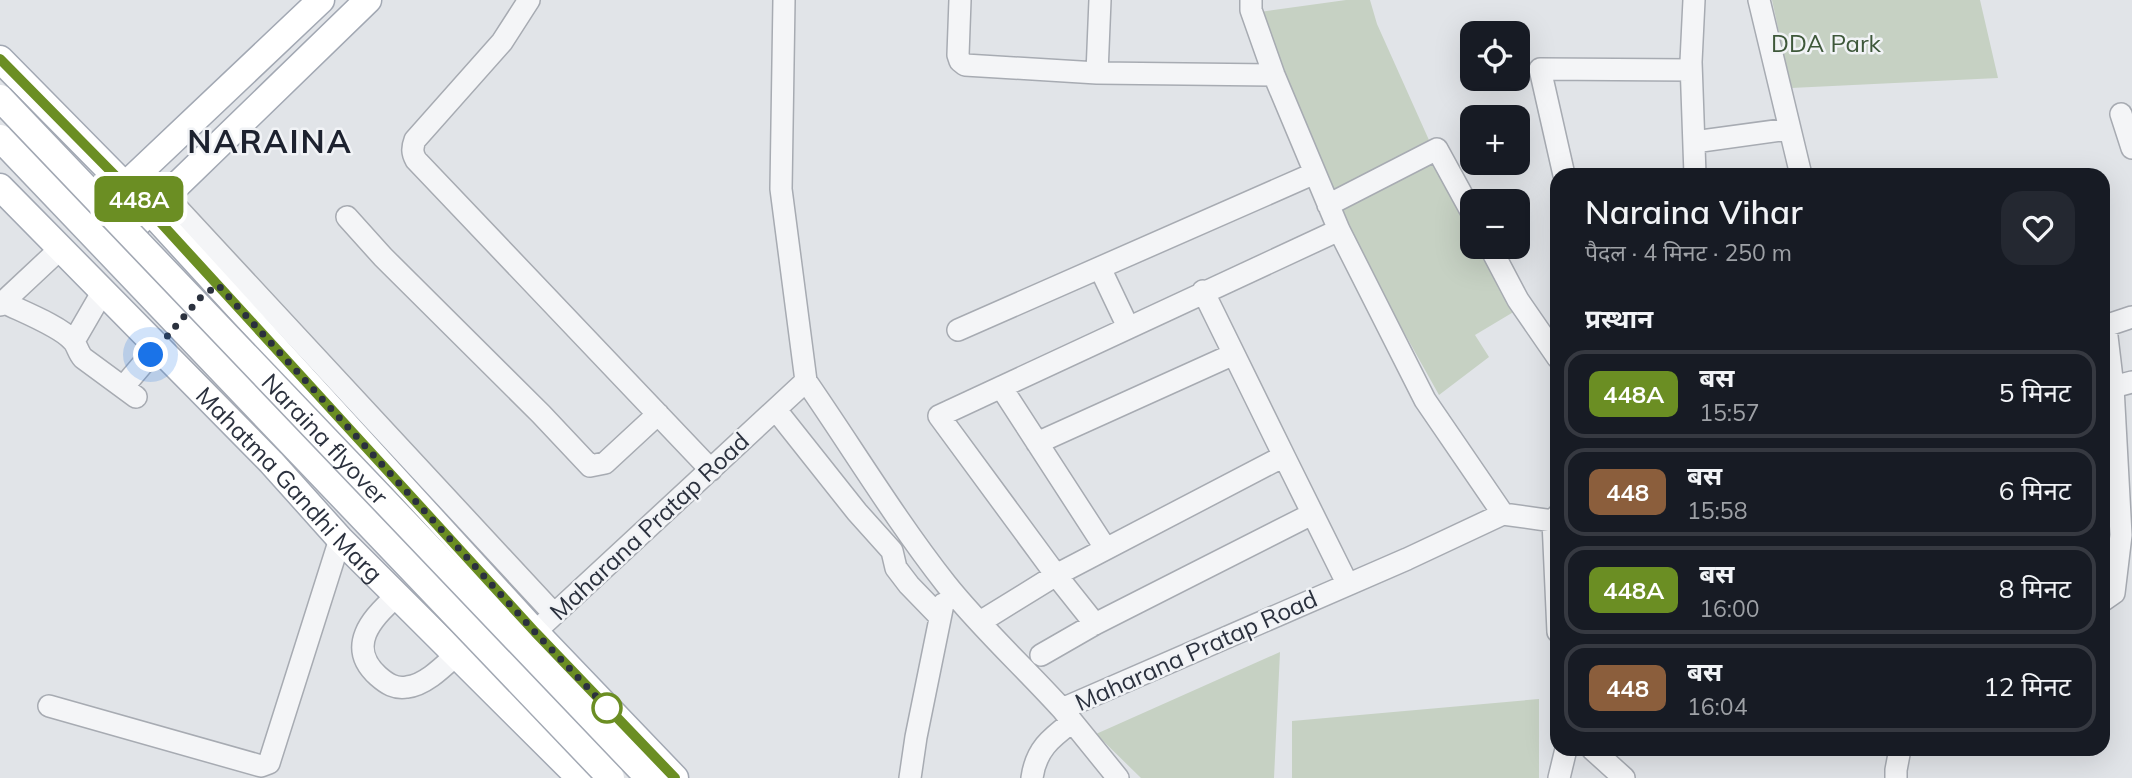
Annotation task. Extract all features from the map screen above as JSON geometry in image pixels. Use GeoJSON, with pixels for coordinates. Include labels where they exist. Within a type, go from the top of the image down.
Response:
{"type":"FeatureCollection","features":[{"type":"Feature","properties":{"kind":"main road"},"geometry":{"type":"LineString","coordinates":[[61,248],[321,0]]}},
{"type":"Feature","properties":{"kind":"main road"},"geometry":{"type":"LineString","coordinates":[[85,272],[368,0]]}},
{"type":"Feature","properties":{"kind":"main road"},"geometry":{"type":"LineString","coordinates":[[0,59],[125,186],[158,203],[218,285],[544,623],[675,778]]}},
{"type":"Feature","properties":{"kind":"main road","name":"Naraina flyover"},"geometry":{"type":"LineString","coordinates":[[0,98],[649,778]]}},
{"type":"Feature","properties":{"kind":"main road","name":"Naraina flyover"},"geometry":{"type":"LineString","coordinates":[[0,138],[611,778]]}},
{"type":"Feature","properties":{"kind":"main road","name":"Mahatma Gandhi Marg"},"geometry":{"type":"LineString","coordinates":[[0,187],[271,462],[340,539],[580,778]]}},
{"type":"Feature","properties":{"kind":"main road"},"geometry":{"type":"LineString","coordinates":[[158,346],[200,298],[218,285]]}},
{"type":"Feature","properties":{"kind":"street"},"geometry":{"type":"LineString","coordinates":[[528,0],[502,43],[415,140],[413,155],[711,470]]}},
{"type":"Feature","properties":{"kind":"street"},"geometry":{"type":"LineString","coordinates":[[784,0],[781,189],[806,381]]}},
{"type":"Feature","properties":{"kind":"street"},"geometry":{"type":"LineString","coordinates":[[960,0],[958,55],[965,65],[1097,73],[1273,75]]}},
{"type":"Feature","properties":{"kind":"street"},"geometry":{"type":"LineString","coordinates":[[1097,73],[1101,0]]}},
{"type":"Feature","properties":{"kind":"street"},"geometry":{"type":"LineString","coordinates":[[1251,0],[1251,10],[1273,75],[1328,205],[1425,400],[1503,514],[1550,518]]}},
{"type":"Feature","properties":{"kind":"street"},"geometry":{"type":"LineString","coordinates":[[1694,0],[1691,70],[1695,168]]}},
{"type":"Feature","properties":{"kind":"street"},"geometry":{"type":"LineString","coordinates":[[1759,0],[1799,168]]}},
{"type":"Feature","properties":{"kind":"street"},"geometry":{"type":"LineString","coordinates":[[1562,168],[1540,69],[1691,70]]}},
{"type":"Feature","properties":{"kind":"street"},"geometry":{"type":"LineString","coordinates":[[2121,114],[2132,148]]}},
{"type":"Feature","properties":{"kind":"street"},"geometry":{"type":"LineString","coordinates":[[1694,142],[1789,129]]}},
{"type":"Feature","properties":{"kind":"street"},"geometry":{"type":"LineString","coordinates":[[1328,205],[1437,149],[1460,191]]}},
{"type":"Feature","properties":{"kind":"street"},"geometry":{"type":"LineString","coordinates":[[958,330],[1315,173]]}},
{"type":"Feature","properties":{"kind":"street"},"geometry":{"type":"LineString","coordinates":[[158,203],[544,623]]}},
{"type":"Feature","properties":{"kind":"street"},"geometry":{"type":"LineString","coordinates":[[347,217],[383,257],[590,466],[605,463],[658,414]]}},
{"type":"Feature","properties":{"kind":"street"},"geometry":{"type":"LineString","coordinates":[[1095,624],[939,416],[1339,230]]}},
{"type":"Feature","properties":{"kind":"street"},"geometry":{"type":"LineString","coordinates":[[61,248],[2,303],[63,333],[74,341],[83,358],[130,391],[158,346]]}},
{"type":"Feature","properties":{"kind":"street"},"geometry":{"type":"LineString","coordinates":[[1496,259],[1518,300],[1550,346]]}},
{"type":"Feature","properties":{"kind":"street"},"geometry":{"type":"LineString","coordinates":[[1100,268],[1128,327]]}},
{"type":"Feature","properties":{"kind":"street"},"geometry":{"type":"LineString","coordinates":[[74,341],[103,291]]}},
{"type":"Feature","properties":{"kind":"street"},"geometry":{"type":"LineString","coordinates":[[1203,291],[1347,583]]}},
{"type":"Feature","properties":{"kind":"street"},"geometry":{"type":"LineString","coordinates":[[2110,325],[2132,317]]}},
{"type":"Feature","properties":{"kind":"street"},"geometry":{"type":"LineString","coordinates":[[2110,341],[2123,384],[2110,459],[2121,535],[2114,593],[2110,596]]}},
{"type":"Feature","properties":{"kind":"street"},"geometry":{"type":"LineString","coordinates":[[1037,443],[1234,354]]}},
{"type":"Feature","properties":{"kind":"street","name":"Maharana Pratap Road"},"geometry":{"type":"LineString","coordinates":[[544,623],[806,381],[856,453],[886,503],[947,585],[1067,715],[1347,583],[1407,559],[1503,514]]}},
{"type":"Feature","properties":{"kind":"street"},"geometry":{"type":"LineString","coordinates":[[1001,387],[1106,549]]}},
{"type":"Feature","properties":{"kind":"street"},"geometry":{"type":"LineString","coordinates":[[776,410],[857,512],[892,551],[896,568],[909,585],[940,617]]}},
{"type":"Feature","properties":{"kind":"street"},"geometry":{"type":"LineString","coordinates":[[979,622],[1056,575],[1284,456]]}},
{"type":"Feature","properties":{"kind":"street"},"geometry":{"type":"LineString","coordinates":[[1041,655],[1095,624],[1312,514]]}},
{"type":"Feature","properties":{"kind":"street"},"geometry":{"type":"LineString","coordinates":[[50,706],[261,766],[269,763],[340,539]]}},
{"type":"Feature","properties":{"kind":"street"},"geometry":{"type":"LineString","coordinates":[[910,778],[947,585]]}},
{"type":"Feature","properties":{"kind":"street"},"geometry":{"type":"LineString","coordinates":[[397,596],[374,619],[361,649],[365,662],[378,676],[392,687],[408,687],[428,678],[456,654]]}},
{"type":"Feature","properties":{"kind":"street"},"geometry":{"type":"LineString","coordinates":[[1032,778],[1040,753],[1067,715],[1118,778]]}},
{"type":"Feature","properties":{"kind":"street"},"geometry":{"type":"LineString","coordinates":[[1559,778],[1564,756]]}},
{"type":"Feature","properties":{"kind":"street"},"geometry":{"type":"LineString","coordinates":[[1600,756],[1624,778]]}},
{"type":"Feature","properties":{"kind":"street"},"geometry":{"type":"LineString","coordinates":[[1896,778],[1899,756]]}},
{"type":"Feature","properties":{"kind":"green space"},"geometry":{"type":"Polygon","coordinates":[[[1346,0],[1370,0],[1377,24],[1437,158],[1460,193],[1460,259],[1503,259],[1530,302],[1475,335],[1489,357],[1439,395],[1344,225],[1260,12],[1346,0]]]}},
{"type":"Feature","properties":{"kind":"green space","name":"DDA Park"},"geometry":{"type":"Polygon","coordinates":[[[1772,0],[1980,0],[1998,78],[1791,88],[1772,0]]]}},
{"type":"Feature","properties":{"kind":"green space"},"geometry":{"type":"Polygon","coordinates":[[[1280,652],[1274,778],[1141,778],[1096,734],[1280,652]]]}},
{"type":"Feature","properties":{"kind":"green space"},"geometry":{"type":"Polygon","coordinates":[[[1539,699],[1539,778],[1292,778],[1292,721],[1539,699]]]}},
{"type":"Feature","properties":{"kind":"bus line","name":"448A"},"geometry":{"type":"LineString","coordinates":[[0,59],[150,211],[535,632],[675,778]]}},
{"type":"Feature","properties":{"kind":"district","name":"NARAINA"},"geometry":{"type":"Point","coordinates":[270,141]}},
{"type":"Feature","properties":{"kind":"route"},"geometry":{"type":"LineString","coordinates":[[151,355],[200,298],[218,285],[607,708]]}}]}
